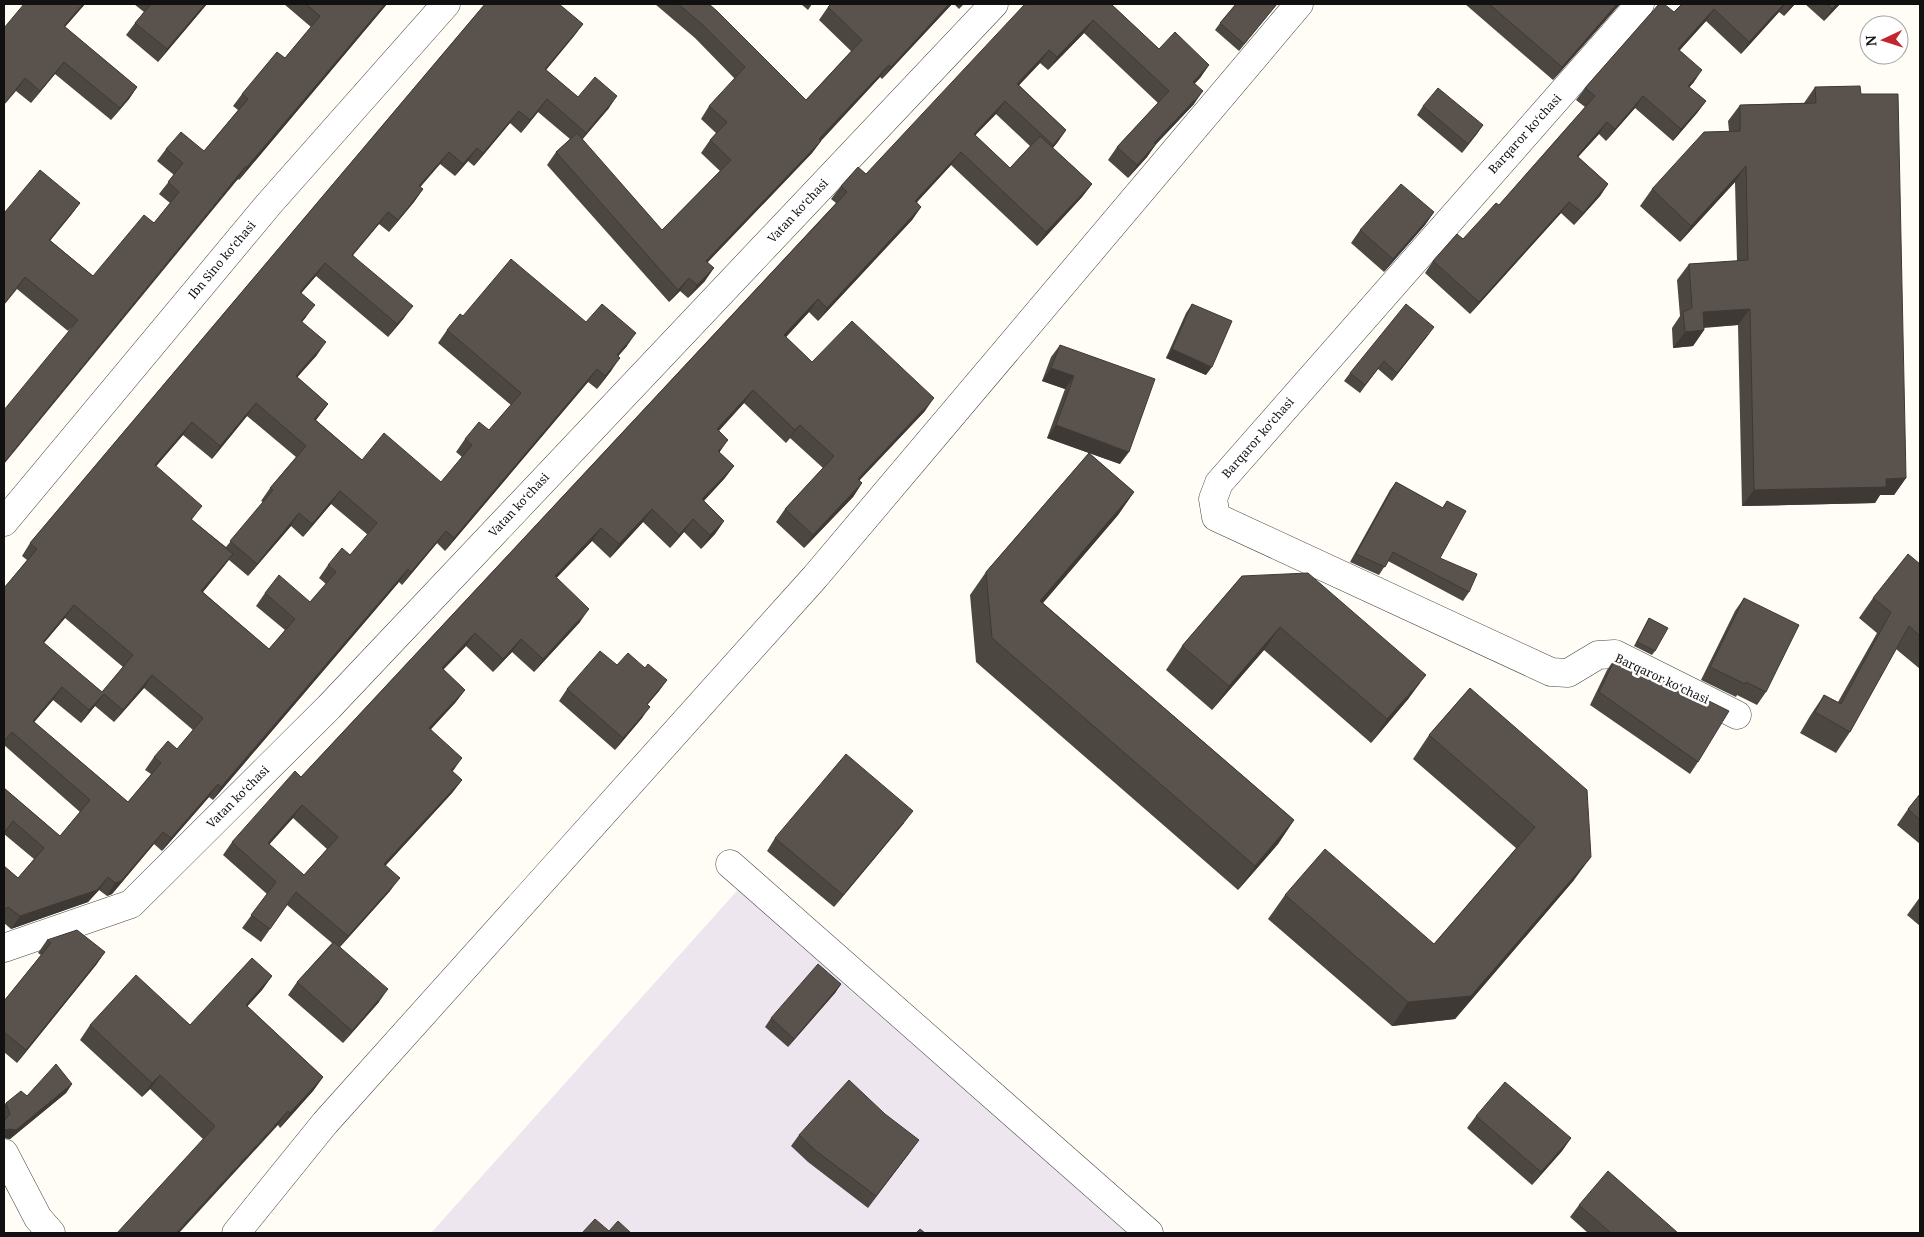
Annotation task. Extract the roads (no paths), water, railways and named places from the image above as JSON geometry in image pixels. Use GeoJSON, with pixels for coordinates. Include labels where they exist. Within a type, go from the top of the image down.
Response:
{"type":"FeatureCollection","features":[{"type":"Feature","properties":{"kind":"street","name":"Ibn Sino koʻchasi"},"geometry":{"type":"LineString","coordinates":[[4,522],[268,205],[446,4]]}},
{"type":"Feature","properties":{"kind":"street","name":"Vatan koʻchasi"},"geometry":{"type":"LineString","coordinates":[[4,948],[131,904],[329,707],[994,4]]}},
{"type":"Feature","properties":{"kind":"street"},"geometry":{"type":"LineString","coordinates":[[236,1233],[332,1116],[815,578],[1299,4]]}},
{"type":"Feature","properties":{"kind":"street","name":"Barqaror koʻchasi"},"geometry":{"type":"LineString","coordinates":[[1640,4],[1219,483],[1213,499],[1216,517],[1552,672],[1568,673],[1598,655],[1615,654],[1737,715]]}},
{"type":"Feature","properties":{"kind":"street"},"geometry":{"type":"LineString","coordinates":[[730,864],[1149,1233]]}},
{"type":"Feature","properties":{"kind":"street"},"geometry":{"type":"LineString","coordinates":[[4,1152],[38,1218],[51,1233]]}}]}
